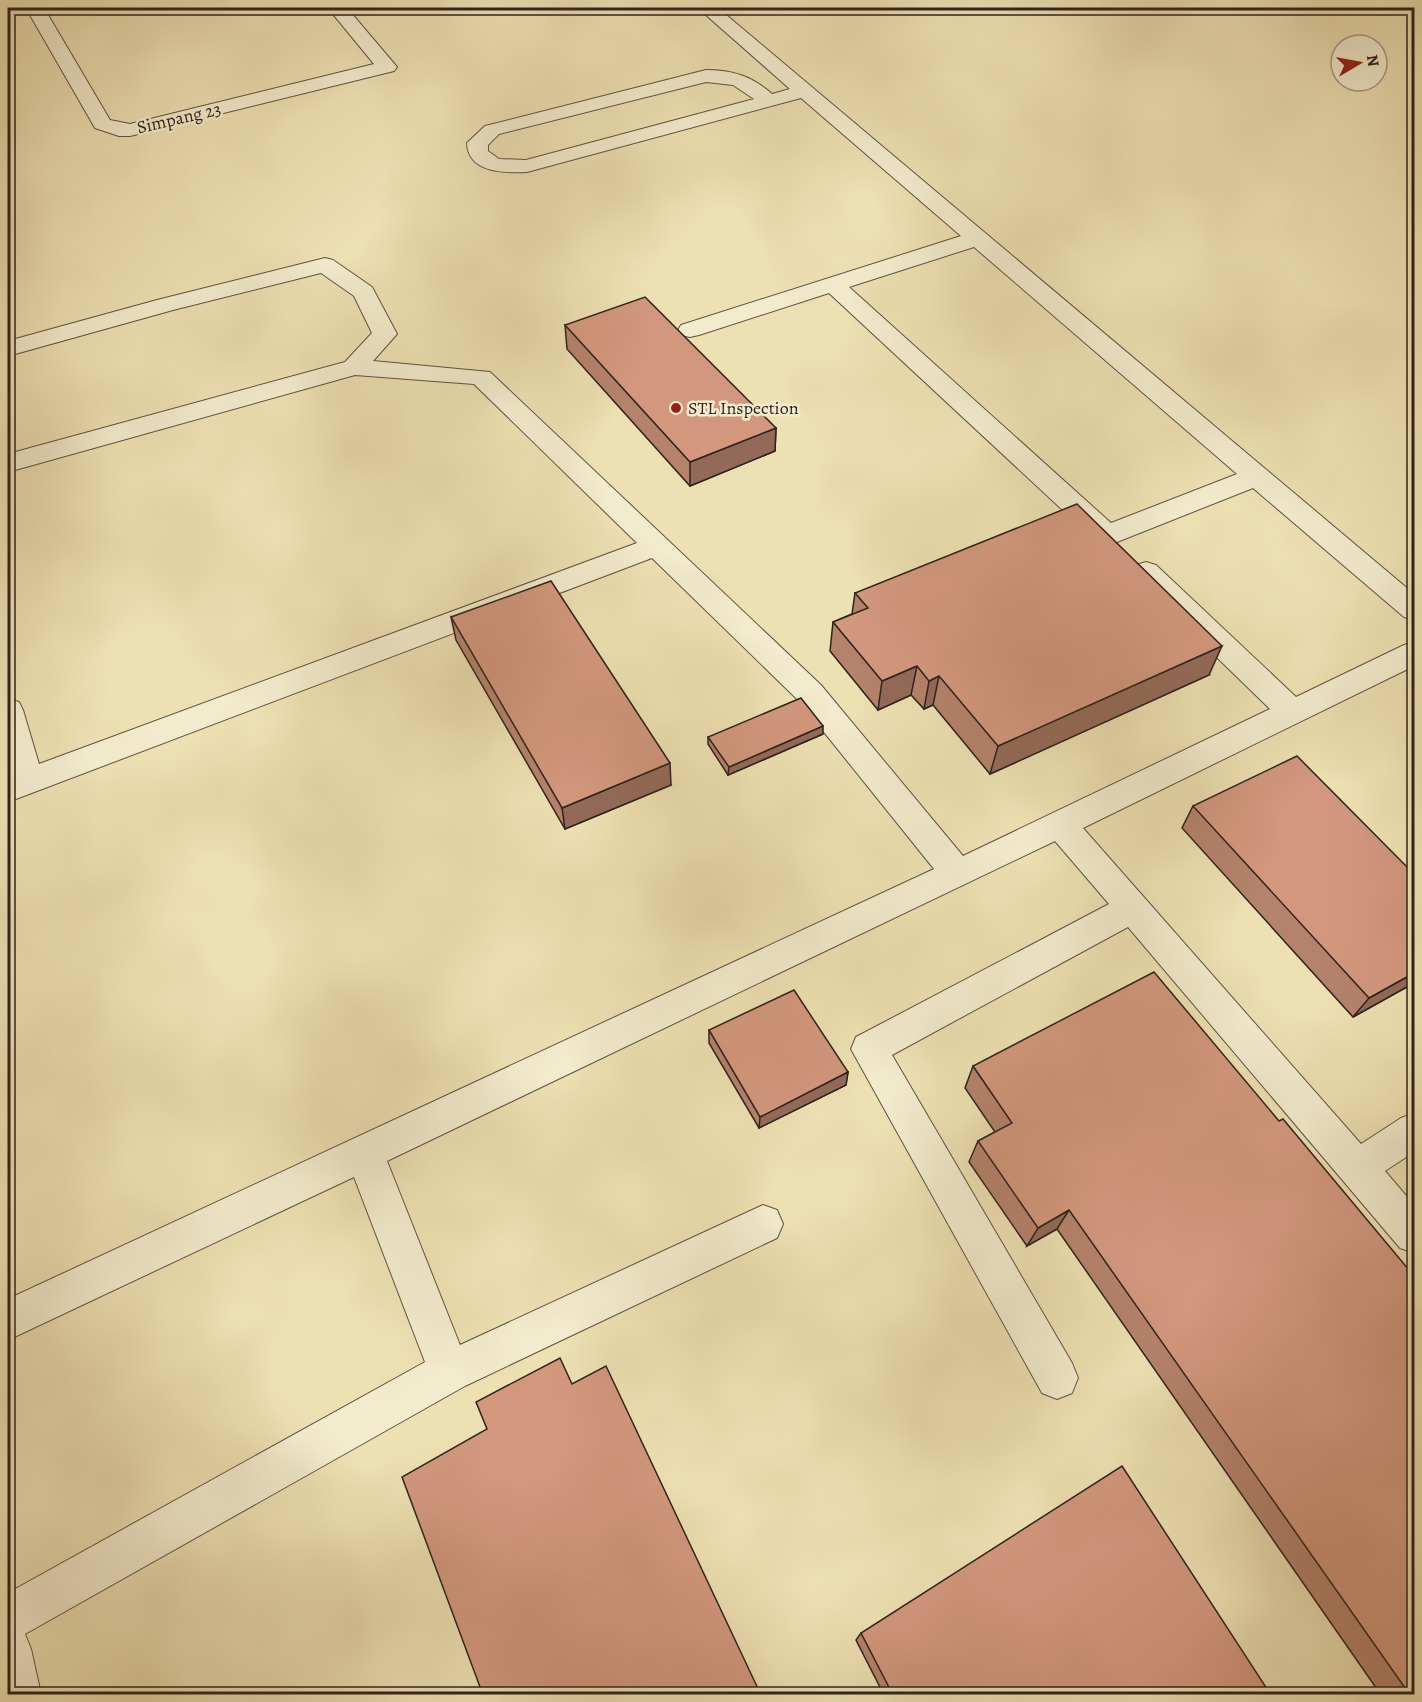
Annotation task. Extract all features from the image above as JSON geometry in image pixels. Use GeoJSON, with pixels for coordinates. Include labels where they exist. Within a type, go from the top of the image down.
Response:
{"type":"FeatureCollection","features":[{"type":"Feature","properties":{"kind":"street","name":"Simpang 23"},"geometry":{"type":"LineString","coordinates":[[35,8],[102,124],[119,130],[142,129],[387,67],[337,8]]}},
{"type":"Feature","properties":{"kind":"street"},"geometry":{"type":"LineString","coordinates":[[707,8],[1414,610]]}},
{"type":"Feature","properties":{"kind":"street"},"geometry":{"type":"LineString","coordinates":[[768,101],[746,81],[734,77],[706,76],[492,130],[477,143],[477,150],[480,156],[488,162],[513,167],[527,166],[768,101],[805,91]]}},
{"type":"Feature","properties":{"kind":"street"},"geometry":{"type":"LineString","coordinates":[[690,330],[979,238]]}},
{"type":"Feature","properties":{"kind":"street"},"geometry":{"type":"LineString","coordinates":[[8,349],[165,305],[325,265],[364,292],[385,334],[354,367]]}},
{"type":"Feature","properties":{"kind":"street"},"geometry":{"type":"LineString","coordinates":[[832,284],[1107,535],[1292,712]]}},
{"type":"Feature","properties":{"kind":"street"},"geometry":{"type":"LineString","coordinates":[[8,463],[354,367],[481,377],[810,693],[957,873]]}},
{"type":"Feature","properties":{"kind":"street"},"geometry":{"type":"LineString","coordinates":[[1107,535],[1257,476]]}},
{"type":"Feature","properties":{"kind":"street"},"geometry":{"type":"LineString","coordinates":[[8,710],[18,785],[656,546]]}},
{"type":"Feature","properties":{"kind":"street"},"geometry":{"type":"LineString","coordinates":[[8,1320],[957,873],[1414,653]]}},
{"type":"Feature","properties":{"kind":"street"},"geometry":{"type":"LineString","coordinates":[[1060,824],[1414,1234]]}},
{"type":"Feature","properties":{"kind":"street"},"geometry":{"type":"LineString","coordinates":[[1057,1377],[869,1049],[1133,908]]}},
{"type":"Feature","properties":{"kind":"street"},"geometry":{"type":"LineString","coordinates":[[1358,1168],[1414,1131]]}},
{"type":"Feature","properties":{"kind":"street"},"geometry":{"type":"LineString","coordinates":[[364,1152],[450,1371]]}},
{"type":"Feature","properties":{"kind":"street"},"geometry":{"type":"LineString","coordinates":[[8,1618],[450,1371],[763,1224]]}},
{"type":"Feature","properties":{"kind":"street"},"geometry":{"type":"LineString","coordinates":[[8,1649],[17,1695]]}},
{"type":"Feature","properties":{"kind":"building","name":"STL Inspection"},"geometry":{"type":"Polygon","coordinates":[[[645,297],[776,428],[690,462],[565,325],[645,297]]]}},
{"type":"Feature","properties":{"kind":"building"},"geometry":{"type":"Polygon","coordinates":[[[1077,504],[1222,646],[998,746],[939,676],[929,681],[917,666],[882,681],[833,622],[868,608],[855,593],[1077,504]]]}},
{"type":"Feature","properties":{"kind":"building"},"geometry":{"type":"Polygon","coordinates":[[[551,581],[670,763],[562,808],[451,617],[551,581]]]}},
{"type":"Feature","properties":{"kind":"building"},"geometry":{"type":"Polygon","coordinates":[[[801,698],[823,726],[729,767],[708,737],[801,698]]]}},
{"type":"Feature","properties":{"kind":"building"},"geometry":{"type":"Polygon","coordinates":[[[1297,756],[1414,874],[1414,973],[1369,998],[1193,806],[1297,756]]]}},
{"type":"Feature","properties":{"kind":"building"},"geometry":{"type":"Polygon","coordinates":[[[1154,972],[1279,1121],[1283,1119],[1414,1276],[1414,1695],[1410,1695],[1069,1210],[1038,1228],[978,1141],[1012,1123],[973,1066],[1154,972]]]}},
{"type":"Feature","properties":{"kind":"building"},"geometry":{"type":"Polygon","coordinates":[[[794,990],[848,1072],[760,1117],[709,1030],[794,990]]]}},
{"type":"Feature","properties":{"kind":"building"},"geometry":{"type":"Polygon","coordinates":[[[560,1358],[572,1384],[606,1366],[761,1695],[483,1695],[402,1477],[487,1429],[476,1402],[560,1358]]]}},
{"type":"Feature","properties":{"kind":"building"},"geometry":{"type":"Polygon","coordinates":[[[1122,1466],[1271,1695],[893,1695],[861,1633],[1122,1466]]]}},
{"type":"Feature","properties":{"kind":"place","name":"STL Inspection"},"geometry":{"type":"Point","coordinates":[676,408]}}]}
